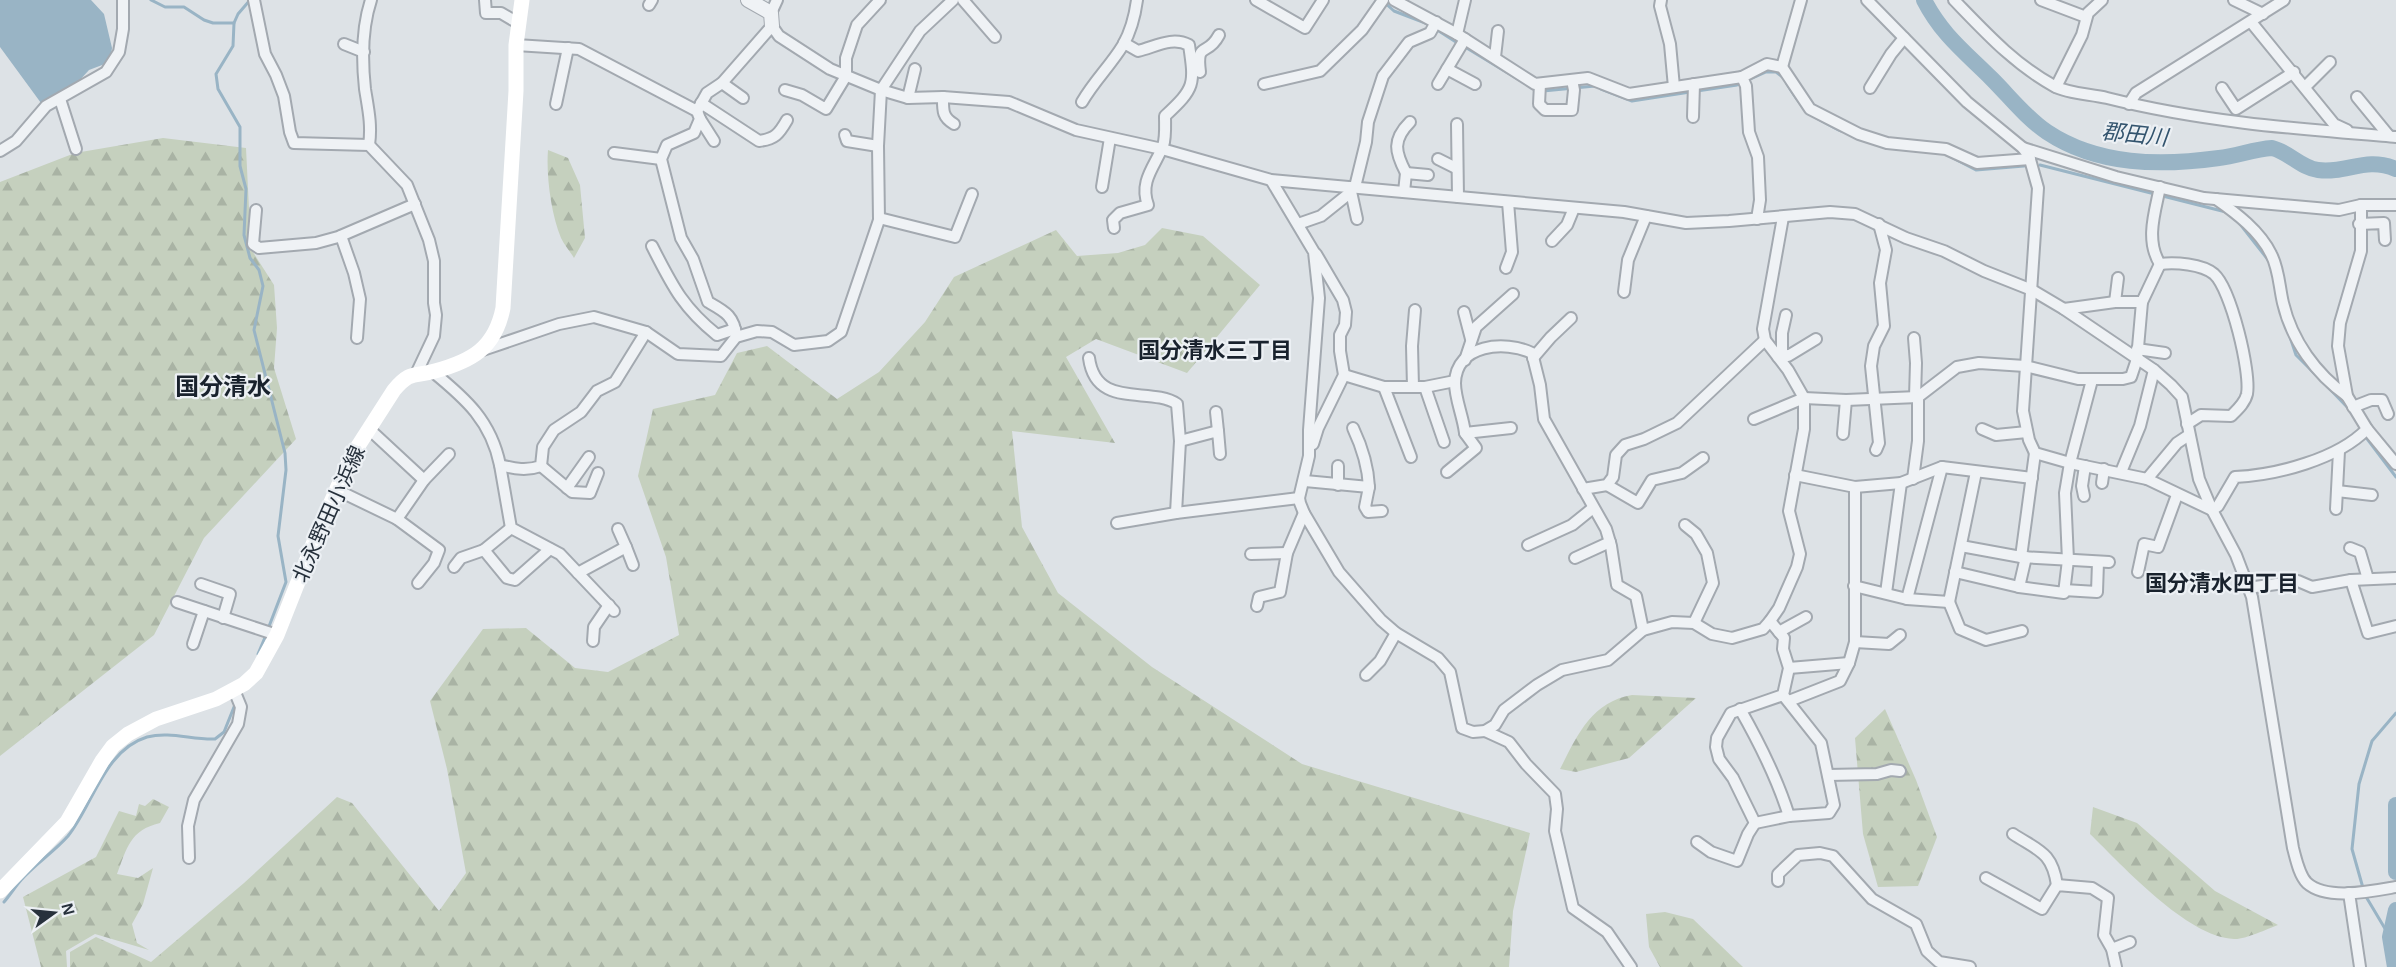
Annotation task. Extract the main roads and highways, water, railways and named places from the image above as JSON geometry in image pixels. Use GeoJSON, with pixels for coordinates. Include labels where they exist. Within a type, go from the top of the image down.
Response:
{"type":"FeatureCollection","features":[{"type":"Feature","properties":{"kind":"main road","name":"北永野田小浜線"},"geometry":{"type":"LineString","coordinates":[[0,891],[67,822],[113,746],[128,734],[156,719],[216,699],[234,690],[256,674],[351,458],[402,381],[461,362],[483,350],[492,337],[503,308],[516,91],[516,45],[522,0]]}},
{"type":"Feature","properties":{"kind":"water"},"geometry":{"type":"Polygon","coordinates":[[[0,0],[91,0],[104,14],[112,48],[110,62],[89,70],[78,82],[41,103],[0,47],[0,0]]]}},
{"type":"Feature","properties":{"kind":"waterway"},"geometry":{"type":"LineString","coordinates":[[151,0],[165,7],[184,7],[213,23],[234,23]]}},
{"type":"Feature","properties":{"kind":"waterway"},"geometry":{"type":"LineString","coordinates":[[250,0],[238,14],[234,23],[233,46],[216,74],[218,89],[240,127],[240,166],[246,189],[244,235],[250,258],[259,270],[263,286],[254,330],[285,453],[286,470],[278,536],[286,582],[268,629]]}},
{"type":"Feature","properties":{"kind":"waterway","name":"郡田川"},"geometry":{"type":"LineString","coordinates":[[1924,0],[1946,33],[2018,107],[2047,132],[2087,152],[2130,161],[2175,162],[2226,157],[2272,148],[2312,169],[2328,171],[2375,164],[2396,169]]}},
{"type":"Feature","properties":{"kind":"waterway"},"geometry":{"type":"LineString","coordinates":[[1384,2],[1394,11],[1428,24],[1459,44]]}},
{"type":"Feature","properties":{"kind":"waterway"},"geometry":{"type":"LineString","coordinates":[[1465,47],[1536,90]]}},
{"type":"Feature","properties":{"kind":"waterway"},"geometry":{"type":"LineString","coordinates":[[1697,91],[1737,85],[1766,72],[1776,72],[1784,78]]}},
{"type":"Feature","properties":{"kind":"waterway"},"geometry":{"type":"LineString","coordinates":[[1787,84],[1809,113],[1841,131]]}},
{"type":"Feature","properties":{"kind":"waterway"},"geometry":{"type":"LineString","coordinates":[[1543,91],[1595,86]]}},
{"type":"Feature","properties":{"kind":"waterway"},"geometry":{"type":"LineString","coordinates":[[1601,89],[1632,101],[1690,92]]}},
{"type":"Feature","properties":{"kind":"waterway"},"geometry":{"type":"LineString","coordinates":[[1889,148],[1919,151]]}},
{"type":"Feature","properties":{"kind":"waterway"},"geometry":{"type":"LineString","coordinates":[[1951,157],[1976,170],[2024,166]]}},
{"type":"Feature","properties":{"kind":"waterway"},"geometry":{"type":"LineString","coordinates":[[2040,165],[2226,212]]}},
{"type":"Feature","properties":{"kind":"waterway"},"geometry":{"type":"LineString","coordinates":[[2240,224],[2269,261]]}},
{"type":"Feature","properties":{"kind":"waterway"},"geometry":{"type":"LineString","coordinates":[[2289,334],[2296,355],[2316,375]]}},
{"type":"Feature","properties":{"kind":"waterway"},"geometry":{"type":"LineString","coordinates":[[2325,384],[2349,409]]}},
{"type":"Feature","properties":{"kind":"waterway"},"geometry":{"type":"LineString","coordinates":[[2365,436],[2396,477]]}},
{"type":"Feature","properties":{"kind":"waterway"},"geometry":{"type":"LineString","coordinates":[[258,654],[266,635]]}},
{"type":"Feature","properties":{"kind":"waterway"},"geometry":{"type":"LineString","coordinates":[[4,902],[26,874],[68,836],[101,780],[120,754],[132,744],[156,735],[215,739],[224,732],[236,702]]}},
{"type":"Feature","properties":{"kind":"waterway"},"geometry":{"type":"LineString","coordinates":[[2363,888],[2352,849],[2359,784],[2372,741],[2396,713]]}},
{"type":"Feature","properties":{"kind":"waterway","name":"郡田川"},"geometry":{"type":"LineString","coordinates":[[2396,805],[2396,872]]}},
{"type":"Feature","properties":{"kind":"waterway"},"geometry":{"type":"LineString","coordinates":[[2365,895],[2390,937]]}},
{"type":"Feature","properties":{"kind":"waterway","name":"郡田川"},"geometry":{"type":"LineString","coordinates":[[2395,967],[2390,937],[2396,910]]}},
{"type":"Feature","properties":{"kind":"district","name":"国分清水三丁目"},"geometry":{"type":"Point","coordinates":[1215,350]}},
{"type":"Feature","properties":{"kind":"district","name":"国分清水"},"geometry":{"type":"Point","coordinates":[223,387]}},
{"type":"Feature","properties":{"kind":"district","name":"国分清水四丁目"},"geometry":{"type":"Point","coordinates":[2222,583]}}]}
